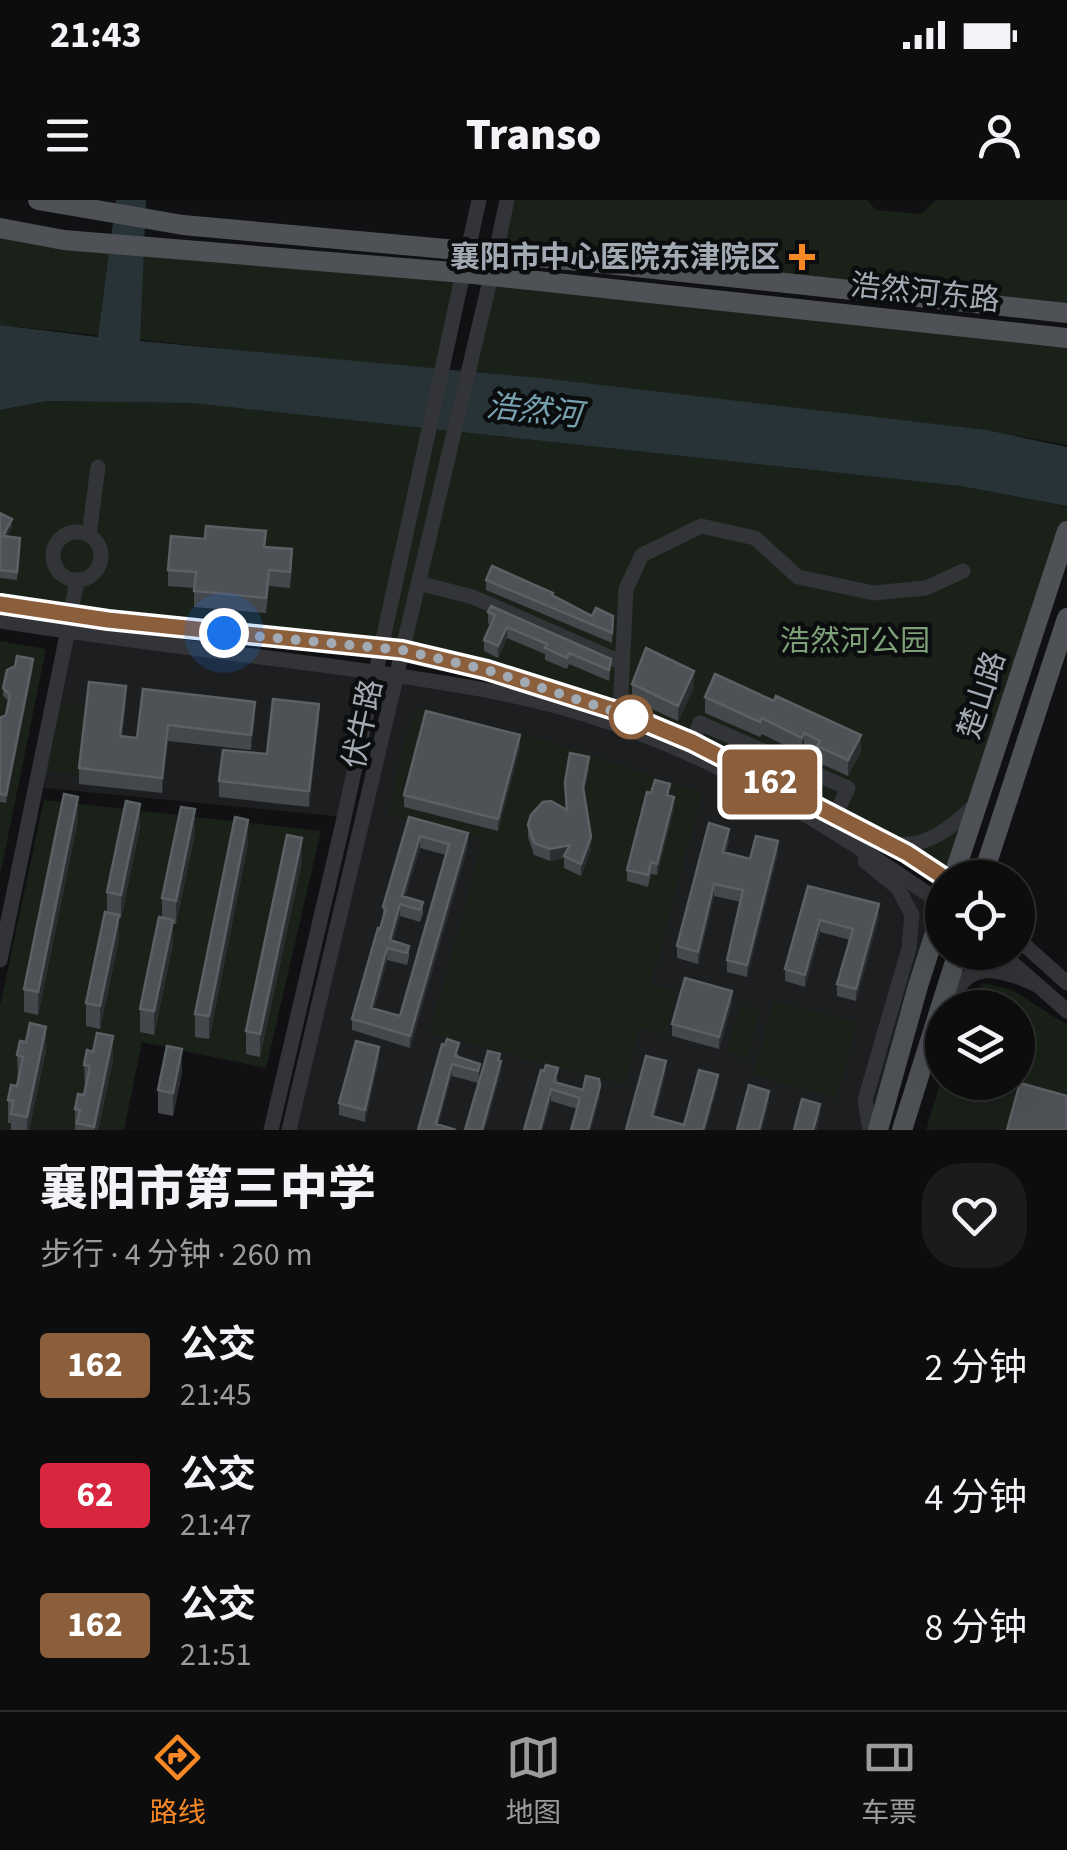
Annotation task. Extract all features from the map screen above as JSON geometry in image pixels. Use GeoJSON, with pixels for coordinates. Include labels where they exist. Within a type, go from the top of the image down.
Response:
{"type":"FeatureCollection","features":[{"type":"Feature","properties":{"kind":"main road","name":"浩然河东路"},"geometry":{"type":"LineString","coordinates":[[38,200],[183,225],[1067,313]]}},
{"type":"Feature","properties":{"kind":"main road","name":"浩然河东路"},"geometry":{"type":"LineString","coordinates":[[0,228],[64,240],[464,273],[1067,338]]}},
{"type":"Feature","properties":{"kind":"main road","name":"楚山路"},"geometry":{"type":"LineString","coordinates":[[959,860],[1067,531]]}},
{"type":"Feature","properties":{"kind":"main road","name":"楚山路"},"geometry":{"type":"LineString","coordinates":[[988,860],[1067,618]]}},
{"type":"Feature","properties":{"kind":"main road"},"geometry":{"type":"LineString","coordinates":[[878,1130],[925,963]]}},
{"type":"Feature","properties":{"kind":"main road"},"geometry":{"type":"LineString","coordinates":[[902,1130],[952,970]]}},
{"type":"Feature","properties":{"kind":"street","name":"伏牛路"},"geometry":{"type":"LineString","coordinates":[[271,1130],[342,826],[478,200]]}},
{"type":"Feature","properties":{"kind":"street"},"geometry":{"type":"LineString","coordinates":[[288,1130],[492,276],[506,200]]}},
{"type":"Feature","properties":{"kind":"street"},"geometry":{"type":"LineString","coordinates":[[89,535],[98,468]]}},
{"type":"Feature","properties":{"kind":"street"},"geometry":{"type":"LineString","coordinates":[[620,712],[626,588],[642,556],[701,526],[755,538],[798,577],[874,593],[926,588],[963,571]]}},
{"type":"Feature","properties":{"kind":"street"},"geometry":{"type":"LineString","coordinates":[[66,535],[89,535],[100,547],[101,562],[92,576],[77,581],[62,576],[53,554],[55,546],[66,535]]}},
{"type":"Feature","properties":{"kind":"street"},"geometry":{"type":"LineString","coordinates":[[0,960],[77,581]]}},
{"type":"Feature","properties":{"kind":"street"},"geometry":{"type":"LineString","coordinates":[[418,583],[474,598],[622,663]]}},
{"type":"Feature","properties":{"kind":"street"},"geometry":{"type":"LineString","coordinates":[[0,604],[69,623],[526,698],[612,723],[700,760],[846,839],[925,895]]}},
{"type":"Feature","properties":{"kind":"street"},"geometry":{"type":"LineString","coordinates":[[0,621],[402,650],[487,670],[620,712],[692,742],[925,866]]}},
{"type":"Feature","properties":{"kind":"street"},"geometry":{"type":"LineString","coordinates":[[692,742],[700,723],[848,788],[835,816]]}},
{"type":"Feature","properties":{"kind":"street"},"geometry":{"type":"LineString","coordinates":[[887,843],[911,846],[923,842],[959,820],[978,802]]}},
{"type":"Feature","properties":{"kind":"street"},"geometry":{"type":"LineString","coordinates":[[994,860],[995,836]]}},
{"type":"Feature","properties":{"kind":"street"},"geometry":{"type":"LineString","coordinates":[[846,839],[857,855],[898,888],[912,915],[909,948],[865,1100],[870,1130]]}},
{"type":"Feature","properties":{"kind":"street"},"geometry":{"type":"LineString","coordinates":[[1035,954],[1067,983]]}},
{"type":"Feature","properties":{"kind":"street"},"geometry":{"type":"LineString","coordinates":[[959,990],[976,971],[994,969],[1039,986]]}},
{"type":"Feature","properties":{"kind":"street"},"geometry":{"type":"LineString","coordinates":[[1021,970],[1067,1011]]}},
{"type":"Feature","properties":{"kind":"street"},"geometry":{"type":"LineString","coordinates":[[912,1130],[925,1087]]}},
{"type":"Feature","properties":{"kind":"shaded area"},"geometry":{"type":"Polygon","coordinates":[[[68,630],[373,672],[344,817],[35,787],[68,630]]]}},
{"type":"Feature","properties":{"kind":"shaded area"},"geometry":{"type":"Polygon","coordinates":[[[397,675],[470,685],[686,752],[925,894],[925,965],[879,1130],[289,1130],[397,675]]]}},
{"type":"Feature","properties":{"kind":"green space","name":"襄阳市中心医院东津院区"},"geometry":{"type":"Polygon","coordinates":[[[507,200],[867,200],[876,210],[921,214],[936,200],[1067,200],[1067,313],[495,253],[507,200]]]}},
{"type":"Feature","properties":{"kind":"green space"},"geometry":{"type":"Polygon","coordinates":[[[0,228],[464,273],[441,371],[0,325],[0,228]]]}},
{"type":"Feature","properties":{"kind":"green space"},"geometry":{"type":"Polygon","coordinates":[[[491,276],[1067,344],[1067,445],[986,430],[469,371],[491,276]]]}},
{"type":"Feature","properties":{"kind":"green space","name":"浩然河公园"},"geometry":{"type":"Polygon","coordinates":[[[47,401],[192,403],[960,486],[1061,505],[1067,508],[1067,531],[959,860],[925,860],[925,863],[620,712],[379,650],[0,604],[0,410],[47,401]]]}},
{"type":"Feature","properties":{"kind":"green space"},"geometry":{"type":"Polygon","coordinates":[[[0,641],[46,649],[0,876],[0,641]]]}},
{"type":"Feature","properties":{"kind":"green space"},"geometry":{"type":"Polygon","coordinates":[[[53,703],[88,707],[80,775],[39,770],[53,703]]]}},
{"type":"Feature","properties":{"kind":"green space"},"geometry":{"type":"Polygon","coordinates":[[[421,707],[563,746],[702,793],[651,984],[676,992],[665,1034],[639,1028],[624,1085],[430,1033],[482,844],[478,838],[389,814],[404,742],[421,707]]]}},
{"type":"Feature","properties":{"kind":"green space"},"geometry":{"type":"Polygon","coordinates":[[[44,800],[321,831],[266,1068],[142,1042],[124,1130],[0,1130],[0,1006],[44,800]]]}},
{"type":"Feature","properties":{"kind":"green space"},"geometry":{"type":"Polygon","coordinates":[[[983,983],[1013,990],[978,990],[983,983]]]}},
{"type":"Feature","properties":{"kind":"green space"},"geometry":{"type":"Polygon","coordinates":[[[773,1001],[857,1023],[836,1098],[754,1075],[773,1001]]]}},
{"type":"Feature","properties":{"kind":"green space"},"geometry":{"type":"Polygon","coordinates":[[[1035,1004],[1067,1025],[1067,1130],[926,1130],[935,1100],[1035,1100],[1035,1004]]]}},
{"type":"Feature","properties":{"kind":"green space"},"geometry":{"type":"Polygon","coordinates":[[[740,1005],[760,1010],[747,1058],[727,1053],[740,1005]]]}},
{"type":"Feature","properties":{"kind":"water","name":"浩然河"},"geometry":{"type":"Polygon","coordinates":[[[116,200],[146,200],[140,341],[541,378],[987,430],[1067,447],[1067,506],[960,486],[192,403],[47,401],[0,410],[0,325],[98,337],[116,200]]]}},
{"type":"Feature","properties":{"kind":"building"},"geometry":{"type":"Polygon","coordinates":[[[0,513],[12,519],[3,536],[20,538],[17,572],[0,570],[0,513]]]}},
{"type":"Feature","properties":{"kind":"building"},"geometry":{"type":"Polygon","coordinates":[[[206,526],[266,531],[264,547],[292,549],[290,572],[269,570],[266,598],[194,591],[196,572],[168,570],[171,536],[205,539],[206,526]]]}},
{"type":"Feature","properties":{"kind":"building"},"geometry":{"type":"Polygon","coordinates":[[[492,566],[553,593],[592,616],[596,608],[613,616],[612,633],[486,580],[492,566]]]}},
{"type":"Feature","properties":{"kind":"building"},"geometry":{"type":"Polygon","coordinates":[[[491,606],[611,659],[609,670],[569,653],[567,658],[545,648],[547,644],[507,627],[498,646],[484,640],[495,615],[488,612],[491,606]]]}},
{"type":"Feature","properties":{"kind":"building"},"geometry":{"type":"Polygon","coordinates":[[[646,648],[694,671],[678,706],[632,684],[646,648]]]}},
{"type":"Feature","properties":{"kind":"building"},"geometry":{"type":"Polygon","coordinates":[[[17,656],[33,659],[6,795],[0,794],[0,718],[6,715],[10,695],[3,688],[7,670],[15,666],[17,656]]]}},
{"type":"Feature","properties":{"kind":"building"},"geometry":{"type":"Polygon","coordinates":[[[715,674],[774,701],[776,696],[861,735],[848,760],[817,746],[820,741],[804,733],[802,738],[705,697],[715,674]]]}},
{"type":"Feature","properties":{"kind":"building"},"geometry":{"type":"Polygon","coordinates":[[[89,682],[126,686],[120,736],[137,738],[143,689],[255,702],[251,735],[168,725],[162,778],[79,768],[89,682]]]}},
{"type":"Feature","properties":{"kind":"building"},"geometry":{"type":"Polygon","coordinates":[[[273,699],[319,704],[309,791],[219,781],[223,750],[267,754],[273,699]]]}},
{"type":"Feature","properties":{"kind":"building"},"geometry":{"type":"Polygon","coordinates":[[[426,711],[520,735],[498,819],[404,795],[426,711]]]}},
{"type":"Feature","properties":{"kind":"building"},"geometry":{"type":"Polygon","coordinates":[[[570,753],[589,757],[583,787],[591,837],[581,864],[564,856],[570,845],[550,849],[534,843],[528,825],[543,802],[551,801],[567,810],[565,782],[570,753]]]}},
{"type":"Feature","properties":{"kind":"building"},"geometry":{"type":"Polygon","coordinates":[[[655,780],[670,784],[667,795],[674,797],[657,864],[651,862],[648,875],[627,870],[647,792],[651,793],[655,780]]]}},
{"type":"Feature","properties":{"kind":"building"},"geometry":{"type":"Polygon","coordinates":[[[64,794],[78,797],[38,992],[24,989],[64,794]]]}},
{"type":"Feature","properties":{"kind":"building"},"geometry":{"type":"Polygon","coordinates":[[[126,801],[140,804],[121,895],[107,892],[126,801]]]}},
{"type":"Feature","properties":{"kind":"building"},"geometry":{"type":"Polygon","coordinates":[[[181,807],[195,809],[176,901],[162,898],[181,807]]]}},
{"type":"Feature","properties":{"kind":"building"},"geometry":{"type":"Polygon","coordinates":[[[235,817],[248,820],[209,1016],[195,1014],[235,817]]]}},
{"type":"Feature","properties":{"kind":"building"},"geometry":{"type":"Polygon","coordinates":[[[409,817],[468,833],[410,1036],[352,1019],[386,908],[383,907],[409,817]],[[420,836],[402,896],[423,902],[420,910],[400,904],[390,940],[409,946],[407,953],[387,948],[371,1008],[400,1016],[449,844],[420,836]]]}},
{"type":"Feature","properties":{"kind":"building"},"geometry":{"type":"Polygon","coordinates":[[[709,823],[729,829],[723,852],[750,859],[756,836],[778,841],[747,965],[727,960],[743,890],[714,884],[698,952],[677,946],[709,823]]]}},
{"type":"Feature","properties":{"kind":"building"},"geometry":{"type":"Polygon","coordinates":[[[287,835],[302,838],[260,1034],[246,1031],[287,835]]]}},
{"type":"Feature","properties":{"kind":"building"},"geometry":{"type":"Polygon","coordinates":[[[808,886],[879,904],[856,989],[837,984],[853,929],[820,920],[805,975],[785,969],[808,886]]]}},
{"type":"Feature","properties":{"kind":"building"},"geometry":{"type":"Polygon","coordinates":[[[105,912],[119,915],[100,1006],[86,1003],[105,912]]]}},
{"type":"Feature","properties":{"kind":"building"},"geometry":{"type":"Polygon","coordinates":[[[159,917],[173,920],[154,1011],[140,1009],[159,917]]]}},
{"type":"Feature","properties":{"kind":"building"},"geometry":{"type":"Polygon","coordinates":[[[685,978],[732,991],[719,1037],[672,1024],[685,978]]]}},
{"type":"Feature","properties":{"kind":"building"},"geometry":{"type":"Polygon","coordinates":[[[30,1023],[46,1027],[27,1117],[11,1114],[13,1101],[8,1100],[11,1085],[17,1086],[23,1057],[17,1055],[20,1041],[26,1042],[30,1023]]]}},
{"type":"Feature","properties":{"kind":"building"},"geometry":{"type":"Polygon","coordinates":[[[97,1033],[113,1036],[94,1127],[77,1123],[80,1110],[75,1109],[78,1094],[84,1095],[90,1066],[84,1065],[87,1050],[93,1052],[97,1033]]]}},
{"type":"Feature","properties":{"kind":"building"},"geometry":{"type":"Polygon","coordinates":[[[447,1039],[459,1043],[455,1056],[480,1064],[478,1071],[452,1064],[436,1124],[456,1130],[418,1130],[442,1044],[447,1039]]]}},
{"type":"Feature","properties":{"kind":"building"},"geometry":{"type":"Polygon","coordinates":[[[356,1041],[379,1047],[365,1110],[339,1103],[356,1041]]]}},
{"type":"Feature","properties":{"kind":"building"},"geometry":{"type":"Polygon","coordinates":[[[167,1046],[182,1049],[173,1093],[158,1090],[167,1046]]]}},
{"type":"Feature","properties":{"kind":"building"},"geometry":{"type":"Polygon","coordinates":[[[488,1051],[500,1054],[501,1061],[482,1130],[465,1130],[488,1051]]]}},
{"type":"Feature","properties":{"kind":"building"},"geometry":{"type":"Polygon","coordinates":[[[646,1056],[666,1061],[652,1116],[684,1125],[699,1070],[718,1075],[703,1130],[626,1130],[646,1056]]]}},
{"type":"Feature","properties":{"kind":"building"},"geometry":{"type":"Polygon","coordinates":[[[546,1065],[558,1068],[554,1082],[583,1090],[586,1076],[599,1079],[588,1130],[571,1130],[580,1098],[551,1089],[540,1130],[524,1130],[541,1070],[546,1065]]]}},
{"type":"Feature","properties":{"kind":"building"},"geometry":{"type":"Polygon","coordinates":[[[749,1085],[769,1091],[759,1130],[737,1130],[749,1085]]]}},
{"type":"Feature","properties":{"kind":"building"},"geometry":{"type":"Polygon","coordinates":[[[1035,1087],[1067,1096],[1067,1130],[1007,1130],[1015,1100],[1035,1100],[1035,1087]]]}},
{"type":"Feature","properties":{"kind":"building"},"geometry":{"type":"Polygon","coordinates":[[[802,1099],[820,1104],[813,1130],[794,1130],[802,1099]]]}},
{"type":"Feature","properties":{"kind":"bus line","name":"162"},"geometry":{"type":"LineString","coordinates":[[0,604],[70,616],[402,650],[487,670],[620,712],[692,742],[925,864]]}},
{"type":"Feature","properties":{"kind":"place","name":"襄阳市中心医院东津院区"},"geometry":{"type":"Point","coordinates":[802,257]}},
{"type":"Feature","properties":{"kind":"route"},"geometry":{"type":"LineString","coordinates":[[224,633],[402,650],[487,670],[631,717]]}}]}
